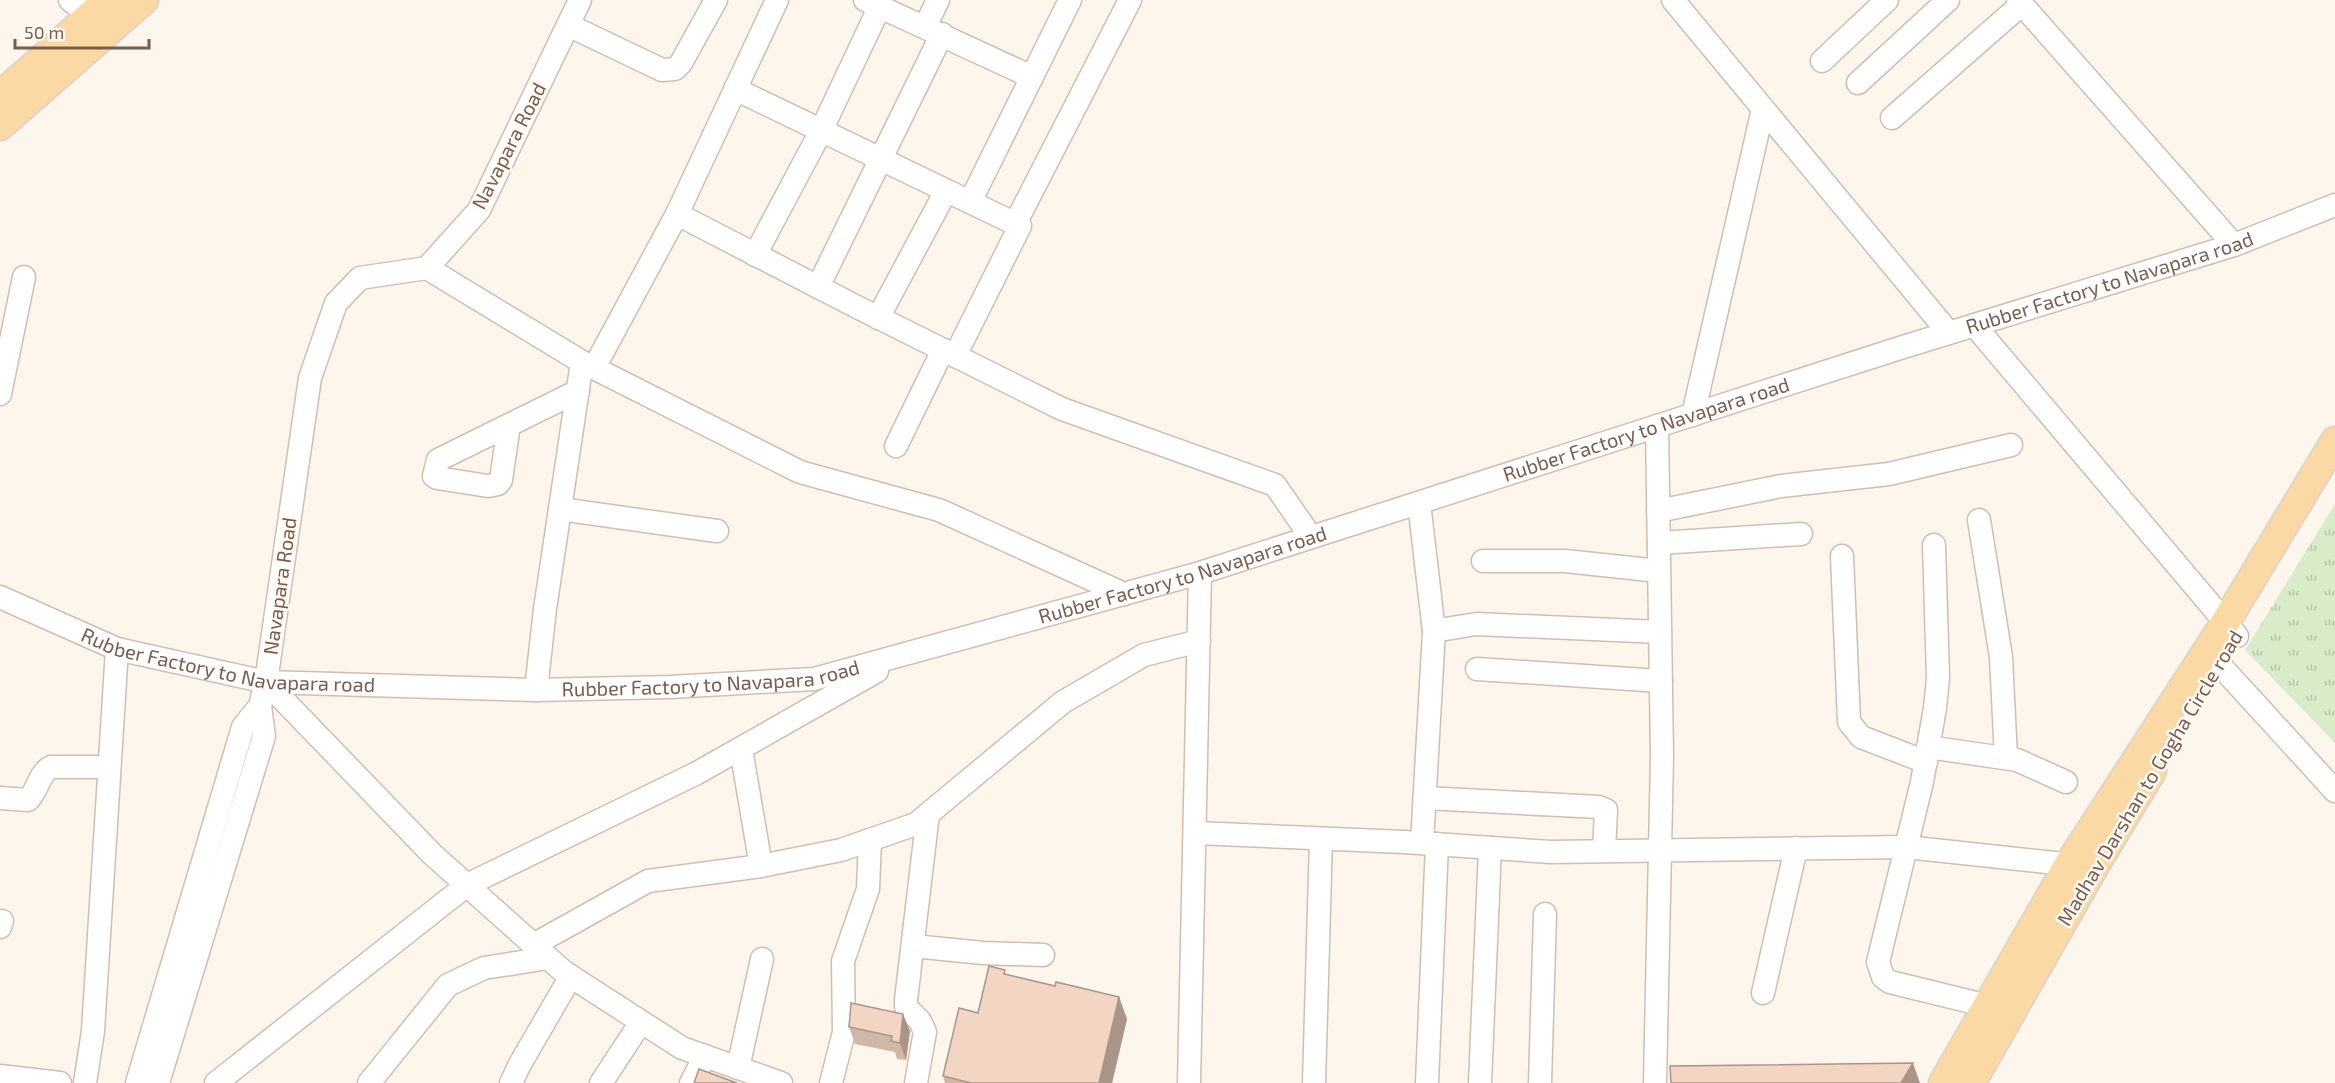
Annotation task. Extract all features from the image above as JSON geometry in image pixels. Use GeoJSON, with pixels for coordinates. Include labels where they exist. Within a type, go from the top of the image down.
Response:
{"type":"FeatureCollection","features":[{"type":"Feature","properties":{"kind":"main road"},"geometry":{"type":"LineString","coordinates":[[0,126],[144,0]]}},
{"type":"Feature","properties":{"kind":"main road"},"geometry":{"type":"LineString","coordinates":[[0,96],[90,5]]}},
{"type":"Feature","properties":{"kind":"main road"},"geometry":{"type":"LineString","coordinates":[[1943,1083],[1988,1006],[2082,866],[2231,630],[2335,441]]}},
{"type":"Feature","properties":{"kind":"main road","name":"Madhav Darshan to Gogha Circle road"},"geometry":{"type":"LineString","coordinates":[[1971,1083],[2082,866],[2218,663],[2231,630],[2335,477]]}},
{"type":"Feature","properties":{"kind":"street","name":"Navapara Road"},"geometry":{"type":"LineString","coordinates":[[580,0],[479,210],[427,268],[360,278],[336,303],[310,378],[266,682],[432,854],[571,976],[682,1048],[781,1083]]}},
{"type":"Feature","properties":{"kind":"street"},"geometry":{"type":"LineString","coordinates":[[568,25],[668,71],[681,63],[716,0]]}},
{"type":"Feature","properties":{"kind":"street"},"geometry":{"type":"LineString","coordinates":[[536,690],[545,609],[578,391],[588,365],[677,214],[777,0]]}},
{"type":"Feature","properties":{"kind":"street"},"geometry":{"type":"LineString","coordinates":[[818,287],[880,159],[934,31],[938,0]]}},
{"type":"Feature","properties":{"kind":"street"},"geometry":{"type":"LineString","coordinates":[[970,202],[1070,0]]}},
{"type":"Feature","properties":{"kind":"street"},"geometry":{"type":"LineString","coordinates":[[1016,224],[1130,0]]}},
{"type":"Feature","properties":{"kind":"street"},"geometry":{"type":"LineString","coordinates":[[1822,61],[1887,0]]}},
{"type":"Feature","properties":{"kind":"street"},"geometry":{"type":"LineString","coordinates":[[1858,83],[1948,0]]}},
{"type":"Feature","properties":{"kind":"street"},"geometry":{"type":"LineString","coordinates":[[1673,1],[1948,333]]}},
{"type":"Feature","properties":{"kind":"street"},"geometry":{"type":"LineString","coordinates":[[1892,118],[2020,2],[2234,245]]}},
{"type":"Feature","properties":{"kind":"street"},"geometry":{"type":"LineString","coordinates":[[755,255],[821,131],[873,3],[1032,77]]}},
{"type":"Feature","properties":{"kind":"street"},"geometry":{"type":"LineString","coordinates":[[735,89],[1020,226],[896,446]]}},
{"type":"Feature","properties":{"kind":"street"},"geometry":{"type":"LineString","coordinates":[[1694,415],[1763,109]]}},
{"type":"Feature","properties":{"kind":"street"},"geometry":{"type":"LineString","coordinates":[[878,318],[946,190]]}},
{"type":"Feature","properties":{"kind":"street","name":"Rubber Factory to Navapara road"},"geometry":{"type":"LineString","coordinates":[[0,597],[117,649],[266,682],[536,690],[670,687],[814,680],[1200,573],[1948,333],[2234,245],[2335,205]]}},
{"type":"Feature","properties":{"kind":"street"},"geometry":{"type":"LineString","coordinates":[[677,214],[878,318],[1062,409],[1275,485],[1311,537]]}},
{"type":"Feature","properties":{"kind":"street"},"geometry":{"type":"LineString","coordinates":[[427,268],[588,365],[800,472],[939,510],[1124,594]]}},
{"type":"Feature","properties":{"kind":"street"},"geometry":{"type":"LineString","coordinates":[[0,394],[24,277]]}},
{"type":"Feature","properties":{"kind":"street"},"geometry":{"type":"LineString","coordinates":[[1974,325],[2231,630]]}},
{"type":"Feature","properties":{"kind":"street"},"geometry":{"type":"LineString","coordinates":[[509,425],[578,391]]}},
{"type":"Feature","properties":{"kind":"street"},"geometry":{"type":"LineString","coordinates":[[1655,1083],[1662,756],[1657,426]]}},
{"type":"Feature","properties":{"kind":"street"},"geometry":{"type":"LineString","coordinates":[[1658,511],[1781,486],[1889,474],[2011,445]]}},
{"type":"Feature","properties":{"kind":"street"},"geometry":{"type":"LineString","coordinates":[[1419,503],[1434,631],[1425,798],[1430,844],[1427,1083]]}},
{"type":"Feature","properties":{"kind":"street"},"geometry":{"type":"LineString","coordinates":[[560,509],[717,531]]}},
{"type":"Feature","properties":{"kind":"street"},"geometry":{"type":"LineString","coordinates":[[1979,520],[2001,657],[2006,758]]}},
{"type":"Feature","properties":{"kind":"street"},"geometry":{"type":"LineString","coordinates":[[1659,543],[1801,534]]}},
{"type":"Feature","properties":{"kind":"street"},"geometry":{"type":"LineString","coordinates":[[1934,545],[1938,678],[1927,754],[1878,963],[1883,977],[1890,982],[1988,1006]]}},
{"type":"Feature","properties":{"kind":"street"},"geometry":{"type":"LineString","coordinates":[[1842,556],[1848,722],[1861,736],[1927,754],[2017,760],[2066,782]]}},
{"type":"Feature","properties":{"kind":"street"},"geometry":{"type":"LineString","coordinates":[[1483,561],[1564,561],[1659,571]]}},
{"type":"Feature","properties":{"kind":"street"},"geometry":{"type":"LineString","coordinates":[[1189,1083],[1200,573]]}},
{"type":"Feature","properties":{"kind":"street"},"geometry":{"type":"LineString","coordinates":[[1434,631],[1476,624],[1660,632]]}},
{"type":"Feature","properties":{"kind":"street"},"geometry":{"type":"LineString","coordinates":[[369,1083],[448,985],[484,968],[542,951],[648,881],[761,866],[841,850],[915,824],[1063,702],[1144,655],[1199,641]]}},
{"type":"Feature","properties":{"kind":"street"},"geometry":{"type":"LineString","coordinates":[[85,1083],[93,1031],[117,649]]}},
{"type":"Feature","properties":{"kind":"street"},"geometry":{"type":"LineString","coordinates":[[216,1083],[467,885],[697,773],[907,654]]}},
{"type":"Feature","properties":{"kind":"street"},"geometry":{"type":"LineString","coordinates":[[2218,663],[2335,791]]}},
{"type":"Feature","properties":{"kind":"street"},"geometry":{"type":"LineString","coordinates":[[1477,669],[1661,681]]}},
{"type":"Feature","properties":{"kind":"street"},"geometry":{"type":"LineString","coordinates":[[158,1083],[264,736],[261,706],[266,682]]}},
{"type":"Feature","properties":{"kind":"street"},"geometry":{"type":"LineString","coordinates":[[137,1083],[243,727],[261,706]]}},
{"type":"Feature","properties":{"kind":"street"},"geometry":{"type":"LineString","coordinates":[[741,749],[761,866]]}},
{"type":"Feature","properties":{"kind":"street"},"geometry":{"type":"LineString","coordinates":[[0,798],[28,800],[46,770],[51,767],[110,767]]}},
{"type":"Feature","properties":{"kind":"street"},"geometry":{"type":"LineString","coordinates":[[1425,798],[1599,807],[1606,810],[1604,851]]}},
{"type":"Feature","properties":{"kind":"street"},"geometry":{"type":"LineString","coordinates":[[916,1083],[925,1032],[920,1021],[906,1006],[928,814]]}},
{"type":"Feature","properties":{"kind":"street"},"geometry":{"type":"LineString","coordinates":[[1195,833],[1551,852],[1906,847],[2082,866]]}},
{"type":"Feature","properties":{"kind":"street"},"geometry":{"type":"LineString","coordinates":[[1314,1083],[1321,839]]}},
{"type":"Feature","properties":{"kind":"street"},"geometry":{"type":"LineString","coordinates":[[831,1083],[844,1032],[843,961],[868,889],[870,840]]}},
{"type":"Feature","properties":{"kind":"street"},"geometry":{"type":"LineString","coordinates":[[1480,1083],[1490,848]]}},
{"type":"Feature","properties":{"kind":"street"},"geometry":{"type":"LineString","coordinates":[[1763,993],[1796,848]]}},
{"type":"Feature","properties":{"kind":"street"},"geometry":{"type":"LineString","coordinates":[[1540,1083],[1545,914]]}},
{"type":"Feature","properties":{"kind":"street"},"geometry":{"type":"LineString","coordinates":[[914,946],[983,953],[1042,955]]}},
{"type":"Feature","properties":{"kind":"street"},"geometry":{"type":"LineString","coordinates":[[738,1068],[762,959]]}},
{"type":"Feature","properties":{"kind":"street"},"geometry":{"type":"LineString","coordinates":[[511,1083],[571,976]]}},
{"type":"Feature","properties":{"kind":"street"},"geometry":{"type":"LineString","coordinates":[[601,1083],[641,1022]]}},
{"type":"Feature","properties":{"kind":"street"},"geometry":{"type":"LineString","coordinates":[[691,1083],[705,1056]]}},
{"type":"Feature","properties":{"kind":"street"},"geometry":{"type":"LineString","coordinates":[[0,1076],[60,1083]]}},
{"type":"Feature","properties":{"kind":"green space"},"geometry":{"type":"Polygon","coordinates":[[[2335,504],[2335,743],[2245,650],[2335,504]]]}},
{"type":"Feature","properties":{"kind":"building"},"geometry":{"type":"Polygon","coordinates":[[[989,966],[1005,970],[1004,974],[1055,986],[1056,982],[1119,997],[1099,1083],[971,1083],[943,1076],[959,1008],[978,1013],[989,966]]]}},
{"type":"Feature","properties":{"kind":"building"},"geometry":{"type":"Polygon","coordinates":[[[851,1003],[903,1014],[900,1043],[891,1041],[892,1036],[849,1027],[851,1003]]]}},
{"type":"Feature","properties":{"kind":"building"},"geometry":{"type":"Polygon","coordinates":[[[1913,1063],[1901,1083],[1671,1083],[1670,1066],[1913,1063]]]}},
{"type":"Feature","properties":{"kind":"building"},"geometry":{"type":"Polygon","coordinates":[[[699,1069],[737,1083],[694,1083],[699,1069]]]}}]}
